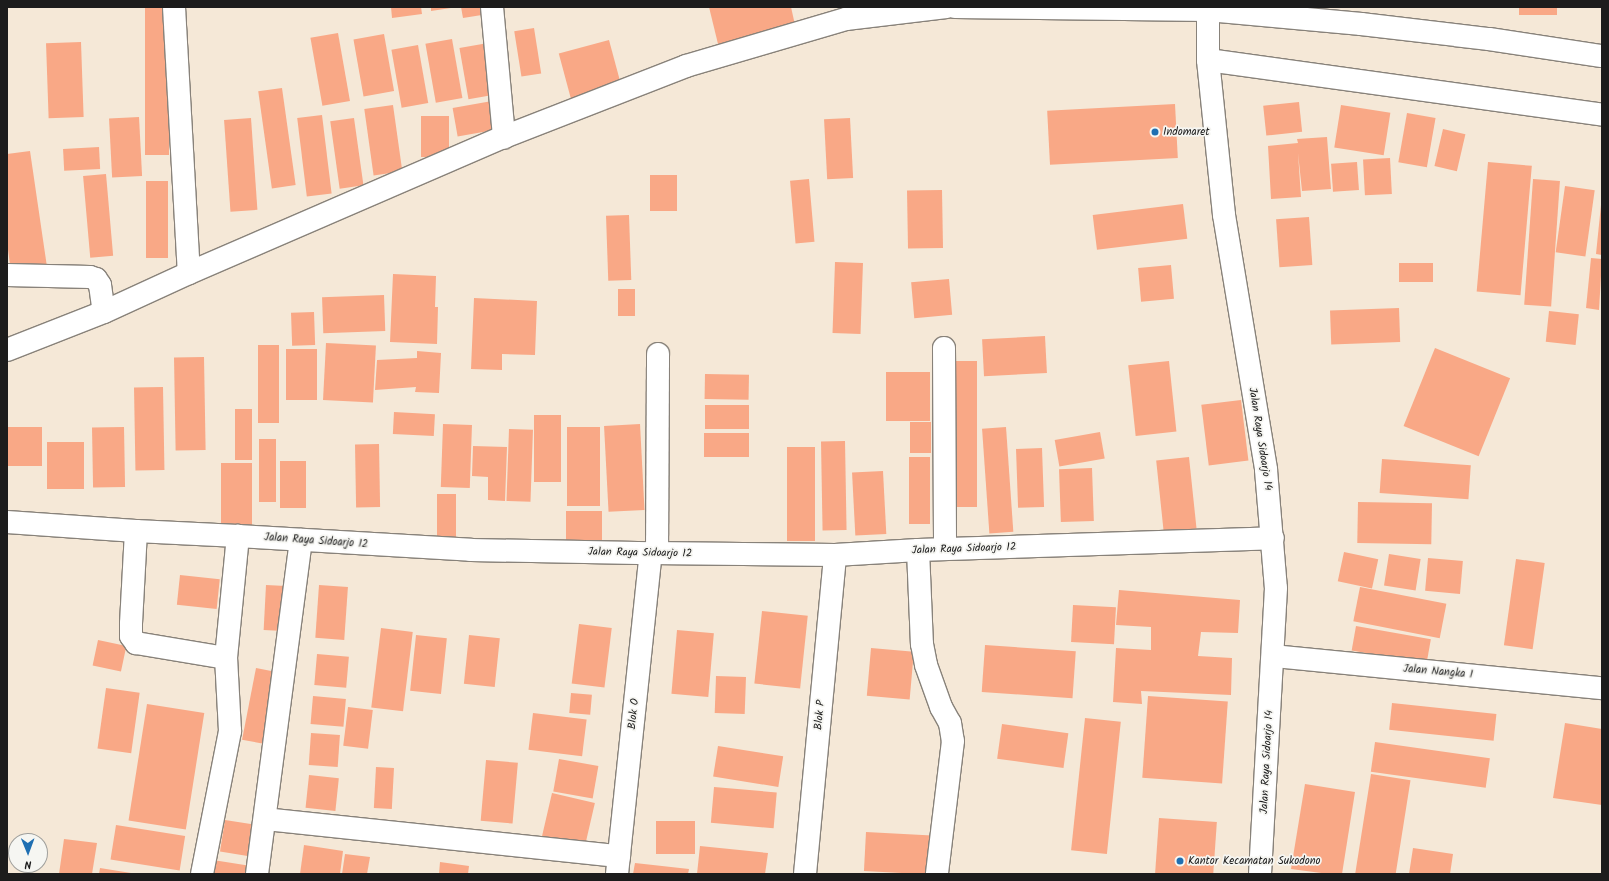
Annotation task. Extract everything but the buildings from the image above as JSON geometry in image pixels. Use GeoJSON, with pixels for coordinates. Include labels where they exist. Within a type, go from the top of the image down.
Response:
{"type":"FeatureCollection","features":[{"type":"Feature","properties":{"kind":"street"},"geometry":{"type":"LineString","coordinates":[[174,7],[188,273]]}},
{"type":"Feature","properties":{"kind":"street"},"geometry":{"type":"LineString","coordinates":[[492,7],[504,137]]}},
{"type":"Feature","properties":{"kind":"street"},"geometry":{"type":"LineString","coordinates":[[7,350],[104,312],[188,273],[504,137],[686,66],[780,37],[846,19],[946,7]]}},
{"type":"Feature","properties":{"kind":"street"},"geometry":{"type":"LineString","coordinates":[[955,7],[1208,13],[1361,24],[1489,39],[1602,56]]}},
{"type":"Feature","properties":{"kind":"street","name":"Jalan Raya Sidoarjo 14"},"geometry":{"type":"LineString","coordinates":[[1208,13],[1208,55],[1224,215],[1266,470],[1273,538],[1276,588],[1260,874]]}},
{"type":"Feature","properties":{"kind":"street"},"geometry":{"type":"LineString","coordinates":[[1208,55],[1602,115]]}},
{"type":"Feature","properties":{"kind":"street"},"geometry":{"type":"LineString","coordinates":[[7,275],[90,277],[96,279],[100,285],[104,312]]}},
{"type":"Feature","properties":{"kind":"street"},"geometry":{"type":"LineString","coordinates":[[944,348],[945,549]]}},
{"type":"Feature","properties":{"kind":"street","name":"Blok O"},"geometry":{"type":"LineString","coordinates":[[618,865],[654,553],[658,354]]}},
{"type":"Feature","properties":{"kind":"street","name":"Jalan Raya Sidoarjo 12"},"geometry":{"type":"LineString","coordinates":[[7,522],[136,532],[238,536],[471,550],[654,553],[835,555],[918,550],[1273,538]]}},
{"type":"Feature","properties":{"kind":"street"},"geometry":{"type":"LineString","coordinates":[[136,532],[131,636],[136,643],[226,658]]}},
{"type":"Feature","properties":{"kind":"street"},"geometry":{"type":"LineString","coordinates":[[202,874],[230,731],[226,658],[238,536]]}},
{"type":"Feature","properties":{"kind":"street"},"geometry":{"type":"LineString","coordinates":[[257,874],[301,540]]}},
{"type":"Feature","properties":{"kind":"street"},"geometry":{"type":"LineString","coordinates":[[918,550],[922,644],[926,665],[941,707],[950,724],[953,741],[937,874]]}},
{"type":"Feature","properties":{"kind":"street","name":"Blok P"},"geometry":{"type":"LineString","coordinates":[[805,874],[835,555]]}},
{"type":"Feature","properties":{"kind":"street","name":"Jalan Nangka 1"},"geometry":{"type":"LineString","coordinates":[[1273,656],[1602,688]]}},
{"type":"Feature","properties":{"kind":"street"},"geometry":{"type":"LineString","coordinates":[[265,819],[618,865]]}},
{"type":"Feature","properties":{"kind":"place","name":"Indomaret"},"geometry":{"type":"Point","coordinates":[1155,132]}},
{"type":"Feature","properties":{"kind":"place","name":"Kantor Kecamatan Sukodono"},"geometry":{"type":"Point","coordinates":[1180,861]}}]}
